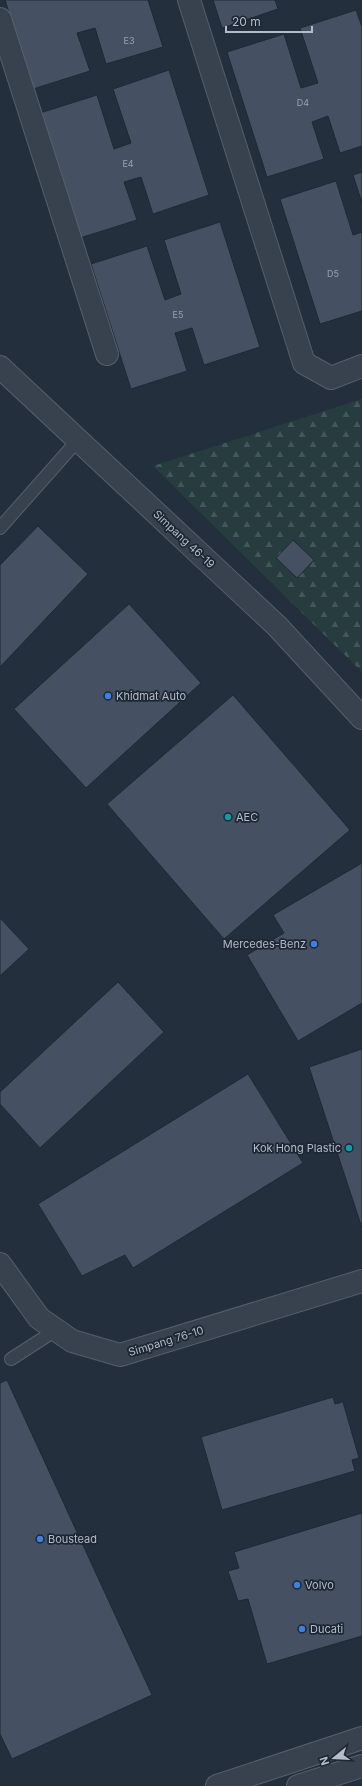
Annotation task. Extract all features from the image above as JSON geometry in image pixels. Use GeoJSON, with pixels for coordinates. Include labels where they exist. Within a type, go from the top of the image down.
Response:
{"type":"FeatureCollection","features":[{"type":"Feature","properties":{"kind":"street"},"geometry":{"type":"LineString","coordinates":[[189,0],[304,363],[331,378],[362,366]]}},
{"type":"Feature","properties":{"kind":"street"},"geometry":{"type":"LineString","coordinates":[[0,19],[107,354]]}},
{"type":"Feature","properties":{"kind":"street","name":"Simpang 46-19"},"geometry":{"type":"LineString","coordinates":[[0,367],[277,626],[362,718]]}},
{"type":"Feature","properties":{"kind":"street","name":"Simpang 76-10"},"geometry":{"type":"LineString","coordinates":[[1,1267],[39,1318],[72,1341],[120,1356],[362,1281]]}},
{"type":"Feature","properties":{"kind":"street"},"geometry":{"type":"LineString","coordinates":[[217,1786],[362,1738]]}},
{"type":"Feature","properties":{"kind":"street"},"geometry":{"type":"LineString","coordinates":[[298,1786],[362,1766]]}},
{"type":"Feature","properties":{"kind":"lane"},"geometry":{"type":"LineString","coordinates":[[0,528],[78,440]]}},
{"type":"Feature","properties":{"kind":"lane"},"geometry":{"type":"LineString","coordinates":[[11,1359],[56,1330]]}},
{"type":"Feature","properties":{"kind":"green space"},"geometry":{"type":"Polygon","coordinates":[[[362,399],[362,672],[153,466],[362,399]]]}},
{"type":"Feature","properties":{"kind":"building"},"geometry":{"type":"Polygon","coordinates":[[[5,0],[148,0],[163,47],[106,64],[95,28],[77,33],[90,71],[33,89],[5,0]]]}},
{"type":"Feature","properties":{"kind":"building"},"geometry":{"type":"Polygon","coordinates":[[[213,0],[275,0],[278,9],[222,28],[213,0]]]}},
{"type":"Feature","properties":{"kind":"building"},"geometry":{"type":"Polygon","coordinates":[[[356,10],[362,27],[362,146],[340,153],[328,116],[312,122],[324,159],[267,177],[227,52],[284,34],[301,88],[318,83],[300,28],[356,10]]]}},
{"type":"Feature","properties":{"kind":"building"},"geometry":{"type":"Polygon","coordinates":[[[169,70],[209,195],[153,214],[141,177],[124,182],[137,220],[80,238],[40,113],[97,95],[114,149],[131,143],[113,89],[169,70]]]}},
{"type":"Feature","properties":{"kind":"building"},"geometry":{"type":"Polygon","coordinates":[[[362,172],[362,203],[353,175],[362,172]]]}},
{"type":"Feature","properties":{"kind":"building"},"geometry":{"type":"Polygon","coordinates":[[[336,181],[353,235],[362,232],[362,311],[320,324],[280,199],[336,181]]]}},
{"type":"Feature","properties":{"kind":"building"},"geometry":{"type":"Polygon","coordinates":[[[220,222],[260,347],[204,365],[192,328],[175,333],[187,371],[131,389],[91,264],[147,246],[165,300],[181,294],[164,240],[220,222]]]}},
{"type":"Feature","properties":{"kind":"building"},"geometry":{"type":"Polygon","coordinates":[[[38,526],[88,574],[0,667],[0,565],[38,526]]]}},
{"type":"Feature","properties":{"kind":"building"},"geometry":{"type":"Polygon","coordinates":[[[293,540],[314,560],[297,578],[276,558],[293,540]]]}},
{"type":"Feature","properties":{"kind":"building","name":"Khidmat Auto"},"geometry":{"type":"Polygon","coordinates":[[[129,604],[201,683],[86,788],[14,709],[129,604]]]}},
{"type":"Feature","properties":{"kind":"building","name":"AEC"},"geometry":{"type":"Polygon","coordinates":[[[233,695],[350,830],[224,939],[107,804],[233,695]]]}},
{"type":"Feature","properties":{"kind":"building","name":"Mercedes-Benz"},"geometry":{"type":"Polygon","coordinates":[[[362,863],[362,1003],[298,1041],[247,955],[284,933],[273,915],[362,863]]]}},
{"type":"Feature","properties":{"kind":"building"},"geometry":{"type":"Polygon","coordinates":[[[0,918],[29,949],[0,976],[0,918]]]}},
{"type":"Feature","properties":{"kind":"building"},"geometry":{"type":"Polygon","coordinates":[[[118,982],[164,1032],[40,1148],[0,1104],[0,1092],[118,982]]]}},
{"type":"Feature","properties":{"kind":"building","name":"Kok Hong Plastic"},"geometry":{"type":"Polygon","coordinates":[[[362,1049],[362,1228],[309,1067],[362,1049]]]}},
{"type":"Feature","properties":{"kind":"building"},"geometry":{"type":"Polygon","coordinates":[[[248,1074],[303,1163],[133,1268],[125,1255],[82,1276],[38,1204],[248,1074]]]}},
{"type":"Feature","properties":{"kind":"building","name":"Boustead"},"geometry":{"type":"Polygon","coordinates":[[[7,1380],[152,1695],[12,1759],[0,1734],[0,1383],[7,1380]]]}},
{"type":"Feature","properties":{"kind":"building"},"geometry":{"type":"Polygon","coordinates":[[[333,1397],[335,1404],[343,1402],[359,1458],[352,1460],[355,1471],[222,1510],[201,1437],[333,1397]]]}},
{"type":"Feature","properties":{"kind":"building","name":"Volvo"},"geometry":{"type":"Polygon","coordinates":[[[362,1513],[362,1636],[267,1664],[248,1599],[238,1601],[228,1571],[239,1568],[234,1552],[362,1513]]]}},
{"type":"Feature","properties":{"kind":"place","name":"Khidmat Auto"},"geometry":{"type":"Point","coordinates":[108,696]}},
{"type":"Feature","properties":{"kind":"place","name":"AEC"},"geometry":{"type":"Point","coordinates":[228,817]}},
{"type":"Feature","properties":{"kind":"place","name":"Mercedes-Benz"},"geometry":{"type":"Point","coordinates":[314,944]}},
{"type":"Feature","properties":{"kind":"place","name":"Kok Hong Plastic"},"geometry":{"type":"Point","coordinates":[349,1148]}},
{"type":"Feature","properties":{"kind":"place","name":"Boustead"},"geometry":{"type":"Point","coordinates":[40,1539]}},
{"type":"Feature","properties":{"kind":"place","name":"Volvo"},"geometry":{"type":"Point","coordinates":[297,1585]}},
{"type":"Feature","properties":{"kind":"place","name":"Ducati"},"geometry":{"type":"Point","coordinates":[302,1629]}}]}
